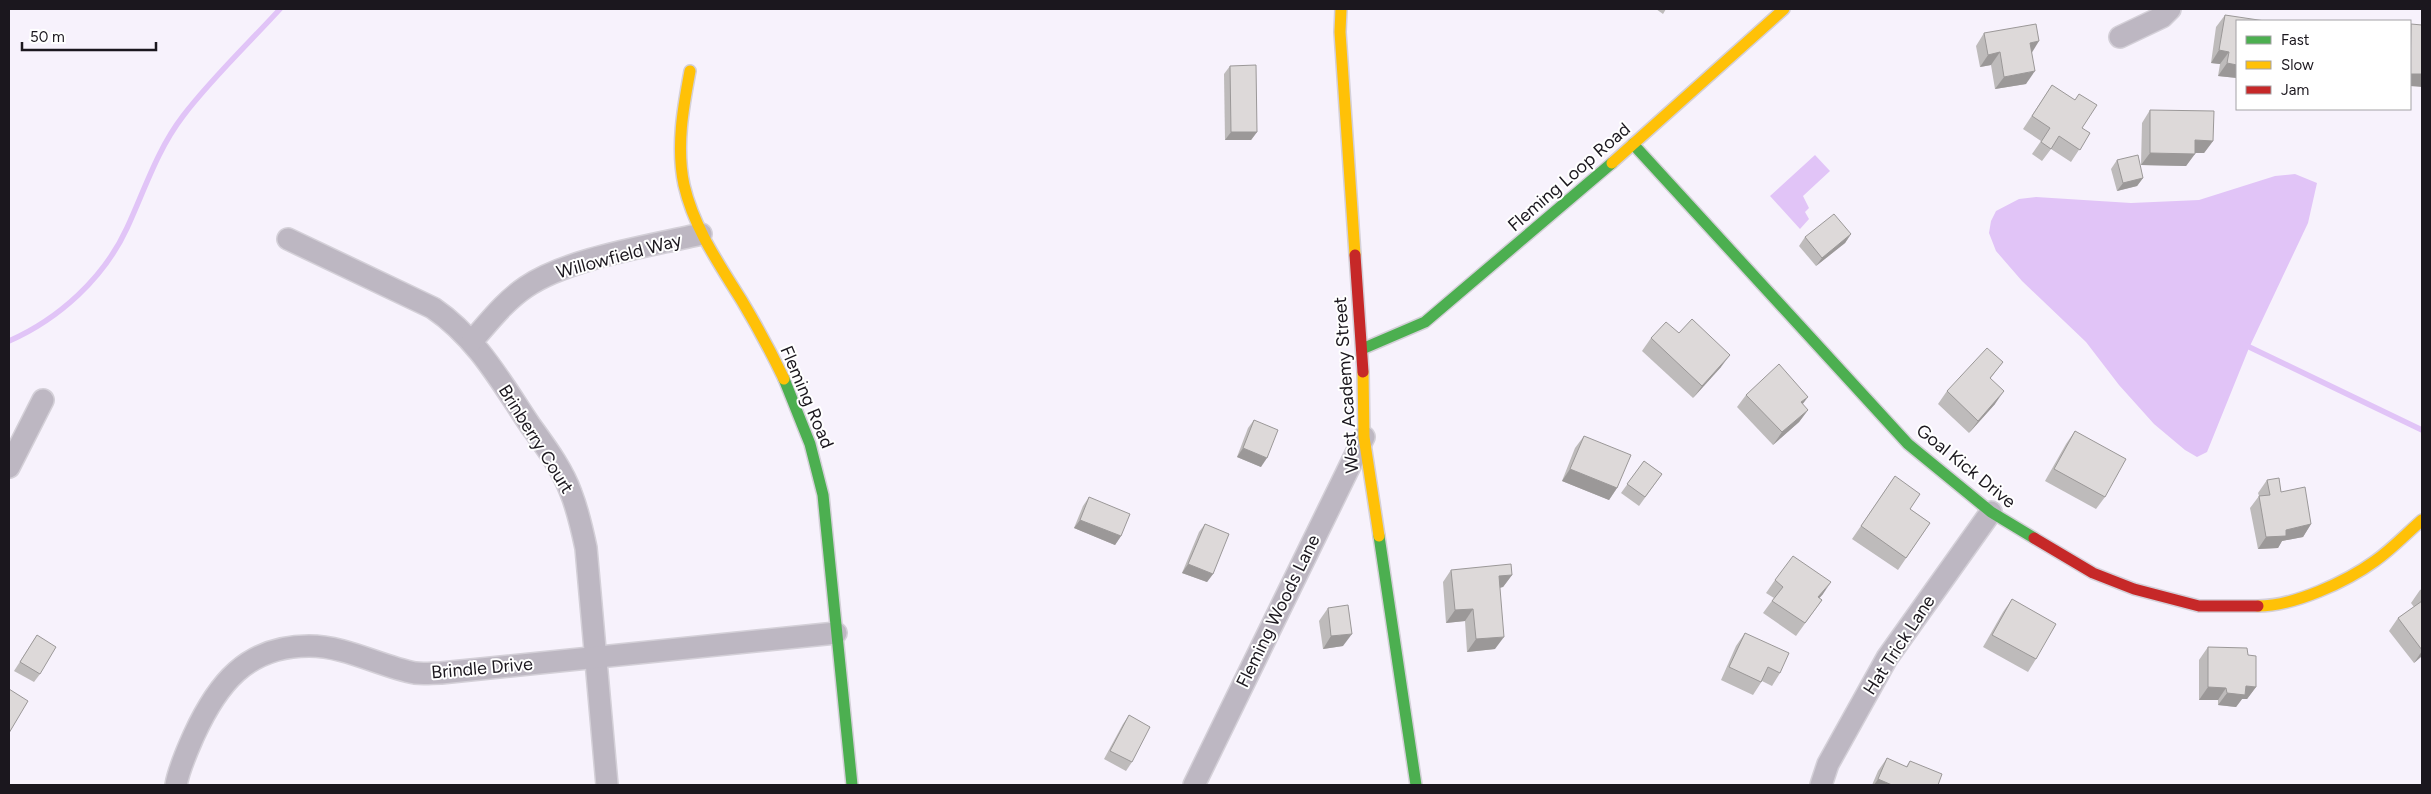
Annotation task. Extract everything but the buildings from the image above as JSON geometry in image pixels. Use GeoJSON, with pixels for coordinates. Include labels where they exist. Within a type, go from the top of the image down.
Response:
{"type":"FeatureCollection","features":[{"type":"Feature","properties":{"kind":"street","name":"West Academy Street"},"geometry":{"type":"LineString","coordinates":[[1341,9],[1340,32],[1362,349],[1364,437],[1416,785]]}},
{"type":"Feature","properties":{"kind":"street","name":"Fleming Loop Road"},"geometry":{"type":"LineString","coordinates":[[1362,349],[1425,322],[1510,252],[1784,9]]}},
{"type":"Feature","properties":{"kind":"street"},"geometry":{"type":"LineString","coordinates":[[2120,38],[2162,17],[2170,9]]}},
{"type":"Feature","properties":{"kind":"street","name":"Fleming Road"},"geometry":{"type":"LineString","coordinates":[[690,71],[683,107],[681,166],[689,201],[701,234],[773,357],[810,441],[823,495],[852,785]]}},
{"type":"Feature","properties":{"kind":"street","name":"Goal Kick Drive"},"geometry":{"type":"LineString","coordinates":[[1633,144],[1908,444],[1991,512],[2093,573],[2134,589],[2198,606],[2268,606],[2320,591],[2375,560],[2422,520]]}},
{"type":"Feature","properties":{"kind":"street","name":"Willowfield Way"},"geometry":{"type":"LineString","coordinates":[[472,341],[502,306],[526,287],[550,273],[581,263],[701,234]]}},
{"type":"Feature","properties":{"kind":"street","name":"Brinberry Court"},"geometry":{"type":"LineString","coordinates":[[288,239],[433,308],[452,322],[472,341],[555,462],[571,491],[586,548],[607,785]]}},
{"type":"Feature","properties":{"kind":"street"},"geometry":{"type":"LineString","coordinates":[[9,467],[43,400]]}},
{"type":"Feature","properties":{"kind":"street","name":"Fleming Woods Lane"},"geometry":{"type":"LineString","coordinates":[[1194,785],[1364,437]]}},
{"type":"Feature","properties":{"kind":"street","name":"Hat Trick Lane"},"geometry":{"type":"LineString","coordinates":[[1821,785],[1828,764],[1887,658],[1991,512]]}},
{"type":"Feature","properties":{"kind":"street","name":"Brindle Drive"},"geometry":{"type":"LineString","coordinates":[[176,785],[187,750],[209,704],[222,684],[235,672],[257,658],[279,650],[308,646],[330,649],[358,655],[417,673],[441,673],[836,632]]}},
{"type":"Feature","properties":{"kind":"shaded area"},"geometry":{"type":"Polygon","coordinates":[[[1815,155],[1830,171],[1803,196],[1809,208],[1805,212],[1809,219],[1800,229],[1770,196],[1815,155]]]}},
{"type":"Feature","properties":{"kind":"shaded area"},"geometry":{"type":"Polygon","coordinates":[[[2295,174],[2317,183],[2308,223],[2249,348],[2207,452],[2197,457],[2185,450],[2154,424],[2119,385],[2086,342],[2022,281],[1996,251],[1989,233],[1991,221],[1996,211],[2019,199],[2036,197],[2131,203],[2199,200],[2275,176],[2295,174]]]}},
{"type":"Feature","properties":{"kind":"waterway"},"geometry":{"type":"LineString","coordinates":[[9,341],[27,332],[62,309],[93,280],[106,264],[127,228],[152,170],[174,129],[206,88],[280,9]]}},
{"type":"Feature","properties":{"kind":"waterway"},"geometry":{"type":"LineString","coordinates":[[2243,344],[2422,430]]}},
{"type":"Feature","properties":{"kind":"traffic: fast"},"geometry":{"type":"LineString","coordinates":[[1633,144],[1908,444],[1991,512],[2034,538]]}},
{"type":"Feature","properties":{"kind":"traffic: fast"},"geometry":{"type":"LineString","coordinates":[[1362,349],[1425,322],[1612,163]]}},
{"type":"Feature","properties":{"kind":"traffic: fast"},"geometry":{"type":"LineString","coordinates":[[784,379],[810,444],[823,495],[852,785]]}},
{"type":"Feature","properties":{"kind":"traffic: fast"},"geometry":{"type":"LineString","coordinates":[[1379,536],[1416,785]]}},
{"type":"Feature","properties":{"kind":"traffic: slow"},"geometry":{"type":"LineString","coordinates":[[1341,9],[1340,32],[1355,255]]}},
{"type":"Feature","properties":{"kind":"traffic: slow"},"geometry":{"type":"LineString","coordinates":[[1612,163],[1784,9]]}},
{"type":"Feature","properties":{"kind":"traffic: slow"},"geometry":{"type":"LineString","coordinates":[[690,71],[683,113],[681,142],[682,171],[688,201],[708,245],[753,320],[784,379]]}},
{"type":"Feature","properties":{"kind":"traffic: slow"},"geometry":{"type":"LineString","coordinates":[[1363,372],[1364,437],[1379,536]]}},
{"type":"Feature","properties":{"kind":"traffic: slow"},"geometry":{"type":"LineString","coordinates":[[2258,606],[2272,605],[2303,597],[2350,577],[2381,556],[2422,520]]}},
{"type":"Feature","properties":{"kind":"traffic: jam"},"geometry":{"type":"LineString","coordinates":[[1355,255],[1363,372]]}},
{"type":"Feature","properties":{"kind":"traffic: jam"},"geometry":{"type":"LineString","coordinates":[[2034,538],[2093,573],[2134,589],[2199,606],[2258,606]]}}]}
